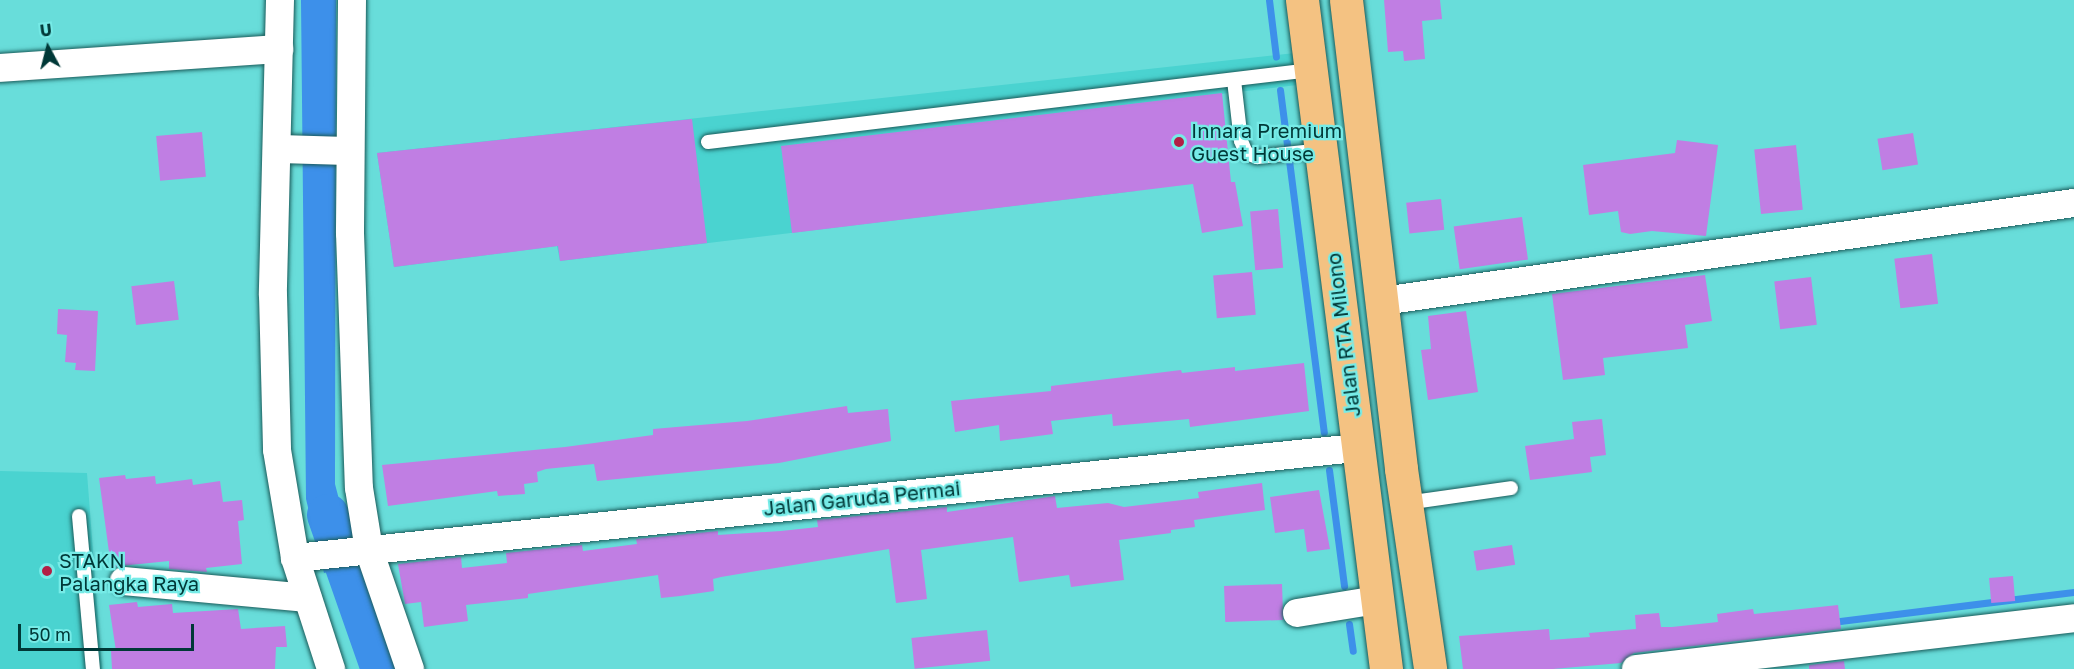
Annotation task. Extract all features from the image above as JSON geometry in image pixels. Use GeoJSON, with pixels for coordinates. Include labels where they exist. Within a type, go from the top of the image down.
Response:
{"type":"FeatureCollection","features":[{"type":"Feature","properties":{"kind":"highway","name":"Jalan RTA Milono"},"geometry":{"type":"LineString","coordinates":[[1302,0],[1356,448],[1377,600],[1379,668]]}},
{"type":"Feature","properties":{"kind":"highway"},"geometry":{"type":"LineString","coordinates":[[1346,0],[1406,503],[1430,669]]}},
{"type":"Feature","properties":{"kind":"street"},"geometry":{"type":"LineString","coordinates":[[280,0],[279,49],[283,149],[273,295],[277,450],[307,557],[306,598],[331,669]]}},
{"type":"Feature","properties":{"kind":"street"},"geometry":{"type":"LineString","coordinates":[[352,0],[344,151],[359,488],[359,551],[410,669]]}},
{"type":"Feature","properties":{"kind":"street"},"geometry":{"type":"LineString","coordinates":[[0,68],[279,49]]}},
{"type":"Feature","properties":{"kind":"street"},"geometry":{"type":"LineString","coordinates":[[283,149],[344,151]]}},
{"type":"Feature","properties":{"kind":"street"},"geometry":{"type":"LineString","coordinates":[[1382,301],[2074,203]]}},
{"type":"Feature","properties":{"kind":"street","name":"Jalan Garuda Permai"},"geometry":{"type":"LineString","coordinates":[[307,557],[1356,448]]}},
{"type":"Feature","properties":{"kind":"street"},"geometry":{"type":"LineString","coordinates":[[124,581],[306,598]]}},
{"type":"Feature","properties":{"kind":"street"},"geometry":{"type":"LineString","coordinates":[[1297,613],[1377,600]]}},
{"type":"Feature","properties":{"kind":"street"},"geometry":{"type":"LineString","coordinates":[[1636,669],[2074,618]]}},
{"type":"Feature","properties":{"kind":"lane"},"geometry":{"type":"LineString","coordinates":[[708,142],[1311,70]]}},
{"type":"Feature","properties":{"kind":"lane"},"geometry":{"type":"LineString","coordinates":[[1234,80],[1240,141],[1245,153],[1257,158],[1321,150]]}},
{"type":"Feature","properties":{"kind":"lane"},"geometry":{"type":"LineString","coordinates":[[1406,503],[1511,488]]}},
{"type":"Feature","properties":{"kind":"lane"},"geometry":{"type":"LineString","coordinates":[[79,516],[93,669]]}},
{"type":"Feature","properties":{"kind":"shaded area"},"geometry":{"type":"Polygon","coordinates":[[[301,0],[336,0],[335,484],[356,565],[324,573],[306,499],[301,0]]]}},
{"type":"Feature","properties":{"kind":"shaded area"},"geometry":{"type":"Polygon","coordinates":[[[1295,53],[1297,85],[1126,105],[1136,191],[560,261],[557,246],[394,267],[377,153],[1295,53]]]}},
{"type":"Feature","properties":{"kind":"shaded area","name":"STAKN Palangka Raya"},"geometry":{"type":"Polygon","coordinates":[[[0,471],[87,473],[102,669],[0,669],[0,471]]]}},
{"type":"Feature","properties":{"kind":"building"},"geometry":{"type":"Polygon","coordinates":[[[1384,0],[1440,0],[1442,19],[1422,21],[1425,59],[1404,61],[1403,51],[1388,52],[1384,0]]]}},
{"type":"Feature","properties":{"kind":"building"},"geometry":{"type":"Polygon","coordinates":[[[1222,93],[1231,182],[1235,182],[1243,226],[1202,233],[1193,184],[792,233],[781,146],[1222,93]]]}},
{"type":"Feature","properties":{"kind":"building"},"geometry":{"type":"Polygon","coordinates":[[[692,119],[707,243],[560,261],[558,246],[394,267],[377,153],[692,119]]]}},
{"type":"Feature","properties":{"kind":"building"},"geometry":{"type":"Polygon","coordinates":[[[202,132],[206,177],[160,181],[156,136],[202,132]]]}},
{"type":"Feature","properties":{"kind":"building"},"geometry":{"type":"Polygon","coordinates":[[[1913,133],[1918,165],[1882,170],[1877,139],[1913,133]]]}},
{"type":"Feature","properties":{"kind":"building"},"geometry":{"type":"Polygon","coordinates":[[[1677,140],[1718,145],[1706,236],[1652,231],[1630,234],[1621,232],[1618,211],[1589,215],[1583,165],[1675,153],[1677,140]]]}},
{"type":"Feature","properties":{"kind":"building"},"geometry":{"type":"Polygon","coordinates":[[[1796,145],[1803,210],[1761,214],[1754,149],[1796,145]]]}},
{"type":"Feature","properties":{"kind":"building"},"geometry":{"type":"Polygon","coordinates":[[[1441,199],[1444,230],[1409,233],[1406,203],[1441,199]]]}},
{"type":"Feature","properties":{"kind":"building"},"geometry":{"type":"Polygon","coordinates":[[[1278,209],[1283,268],[1255,270],[1250,211],[1278,209]]]}},
{"type":"Feature","properties":{"kind":"building"},"geometry":{"type":"Polygon","coordinates":[[[1522,217],[1528,260],[1460,269],[1454,227],[1522,217]]]}},
{"type":"Feature","properties":{"kind":"building"},"geometry":{"type":"Polygon","coordinates":[[[1932,254],[1938,304],[1900,308],[1894,259],[1932,254]]]}},
{"type":"Feature","properties":{"kind":"building"},"geometry":{"type":"Polygon","coordinates":[[[1252,272],[1256,315],[1217,318],[1213,275],[1252,272]]]}},
{"type":"Feature","properties":{"kind":"building"},"geometry":{"type":"Polygon","coordinates":[[[1705,275],[1712,321],[1685,325],[1688,348],[1603,358],[1605,375],[1563,380],[1552,294],[1705,275]]]}},
{"type":"Feature","properties":{"kind":"building"},"geometry":{"type":"Polygon","coordinates":[[[1811,277],[1817,325],[1780,329],[1774,282],[1811,277]]]}},
{"type":"Feature","properties":{"kind":"building"},"geometry":{"type":"Polygon","coordinates":[[[174,281],[179,320],[136,325],[131,286],[174,281]]]}},
{"type":"Feature","properties":{"kind":"building"},"geometry":{"type":"Polygon","coordinates":[[[58,309],[98,311],[95,371],[75,370],[76,363],[65,362],[67,335],[57,334],[58,309]]]}},
{"type":"Feature","properties":{"kind":"building"},"geometry":{"type":"Polygon","coordinates":[[[1466,311],[1478,392],[1428,400],[1421,350],[1431,349],[1428,316],[1466,311]]]}},
{"type":"Feature","properties":{"kind":"building"},"geometry":{"type":"Polygon","coordinates":[[[1304,363],[1309,411],[1190,427],[1189,419],[1113,426],[1112,414],[1051,421],[1053,434],[1000,441],[999,425],[955,432],[951,401],[1051,391],[1051,386],[1181,370],[1182,373],[1235,367],[1235,371],[1304,363]]]}},
{"type":"Feature","properties":{"kind":"building"},"geometry":{"type":"Polygon","coordinates":[[[847,406],[848,413],[888,409],[891,441],[779,463],[597,481],[594,464],[546,469],[537,472],[538,482],[524,484],[525,494],[498,496],[497,491],[388,506],[382,465],[565,447],[653,435],[653,429],[747,421],[847,406]]]}},
{"type":"Feature","properties":{"kind":"building"},"geometry":{"type":"Polygon","coordinates":[[[1602,419],[1606,455],[1590,457],[1592,472],[1530,480],[1525,446],[1574,439],[1572,422],[1602,419]]]}},
{"type":"Feature","properties":{"kind":"building"},"geometry":{"type":"Polygon","coordinates":[[[125,475],[126,479],[155,476],[156,484],[192,479],[193,485],[220,481],[223,502],[242,500],[244,520],[238,521],[242,564],[206,568],[207,572],[169,569],[169,561],[111,567],[99,478],[125,475]]]}},
{"type":"Feature","properties":{"kind":"building"},"geometry":{"type":"Polygon","coordinates":[[[1262,483],[1265,510],[1194,520],[1195,527],[1171,530],[1171,533],[1119,540],[1124,580],[1071,587],[1069,575],[1019,582],[1013,537],[921,550],[927,599],[896,603],[889,549],[721,577],[713,579],[714,591],[680,596],[661,598],[658,575],[528,594],[528,598],[466,605],[468,621],[424,627],[421,602],[405,604],[398,564],[461,557],[462,568],[507,563],[506,553],[582,545],[583,551],[637,544],[636,539],[718,531],[718,535],[781,531],[818,527],[817,520],[947,507],[947,512],[1055,496],[1057,508],[1108,503],[1124,507],[1199,498],[1198,492],[1262,483]]]}},
{"type":"Feature","properties":{"kind":"building"},"geometry":{"type":"Polygon","coordinates":[[[1319,490],[1330,549],[1307,552],[1304,529],[1275,533],[1270,497],[1319,490]]]}},
{"type":"Feature","properties":{"kind":"building"},"geometry":{"type":"Polygon","coordinates":[[[1512,545],[1515,565],[1477,571],[1473,551],[1512,545]]]}},
{"type":"Feature","properties":{"kind":"building"},"geometry":{"type":"Polygon","coordinates":[[[2013,576],[2015,601],[1991,603],[1989,578],[2013,576]]]}},
{"type":"Feature","properties":{"kind":"building"},"geometry":{"type":"Polygon","coordinates":[[[1282,584],[1283,620],[1225,622],[1224,586],[1282,584]]]}},
{"type":"Feature","properties":{"kind":"building"},"geometry":{"type":"Polygon","coordinates":[[[137,602],[138,607],[172,604],[173,613],[238,609],[241,629],[285,626],[287,647],[276,647],[275,669],[112,669],[111,651],[116,651],[109,605],[137,602]]]}},
{"type":"Feature","properties":{"kind":"building"},"geometry":{"type":"Polygon","coordinates":[[[1838,605],[1841,629],[1634,653],[1621,663],[1553,669],[1463,669],[1459,636],[1549,629],[1550,640],[1590,637],[1589,633],[1636,629],[1635,615],[1659,613],[1661,627],[1672,627],[1718,622],[1717,614],[1753,609],[1754,614],[1838,605]]]}},
{"type":"Feature","properties":{"kind":"building"},"geometry":{"type":"Polygon","coordinates":[[[987,630],[990,661],[915,669],[911,638],[987,630]]]}},
{"type":"Feature","properties":{"kind":"building"},"geometry":{"type":"Polygon","coordinates":[[[1844,661],[1845,669],[1809,669],[1809,665],[1844,661]]]}},
{"type":"Feature","properties":{"kind":"waterway"},"geometry":{"type":"LineString","coordinates":[[1269,0],[1276,57]]}},
{"type":"Feature","properties":{"kind":"waterway"},"geometry":{"type":"LineString","coordinates":[[1280,90],[1324,432]]}},
{"type":"Feature","properties":{"kind":"waterway"},"geometry":{"type":"LineString","coordinates":[[1329,470],[1344,586]]}},
{"type":"Feature","properties":{"kind":"waterway"},"geometry":{"type":"LineString","coordinates":[[328,515],[382,669]]}},
{"type":"Feature","properties":{"kind":"waterway"},"geometry":{"type":"LineString","coordinates":[[1832,622],[2074,592]]}},
{"type":"Feature","properties":{"kind":"waterway"},"geometry":{"type":"LineString","coordinates":[[1349,624],[1353,651]]}},
{"type":"Feature","properties":{"kind":"place","name":"Innara Premium Guest House"},"geometry":{"type":"Point","coordinates":[1179,142]}},
{"type":"Feature","properties":{"kind":"place","name":"STAKN Palangka Raya"},"geometry":{"type":"Point","coordinates":[47,571]}}]}
